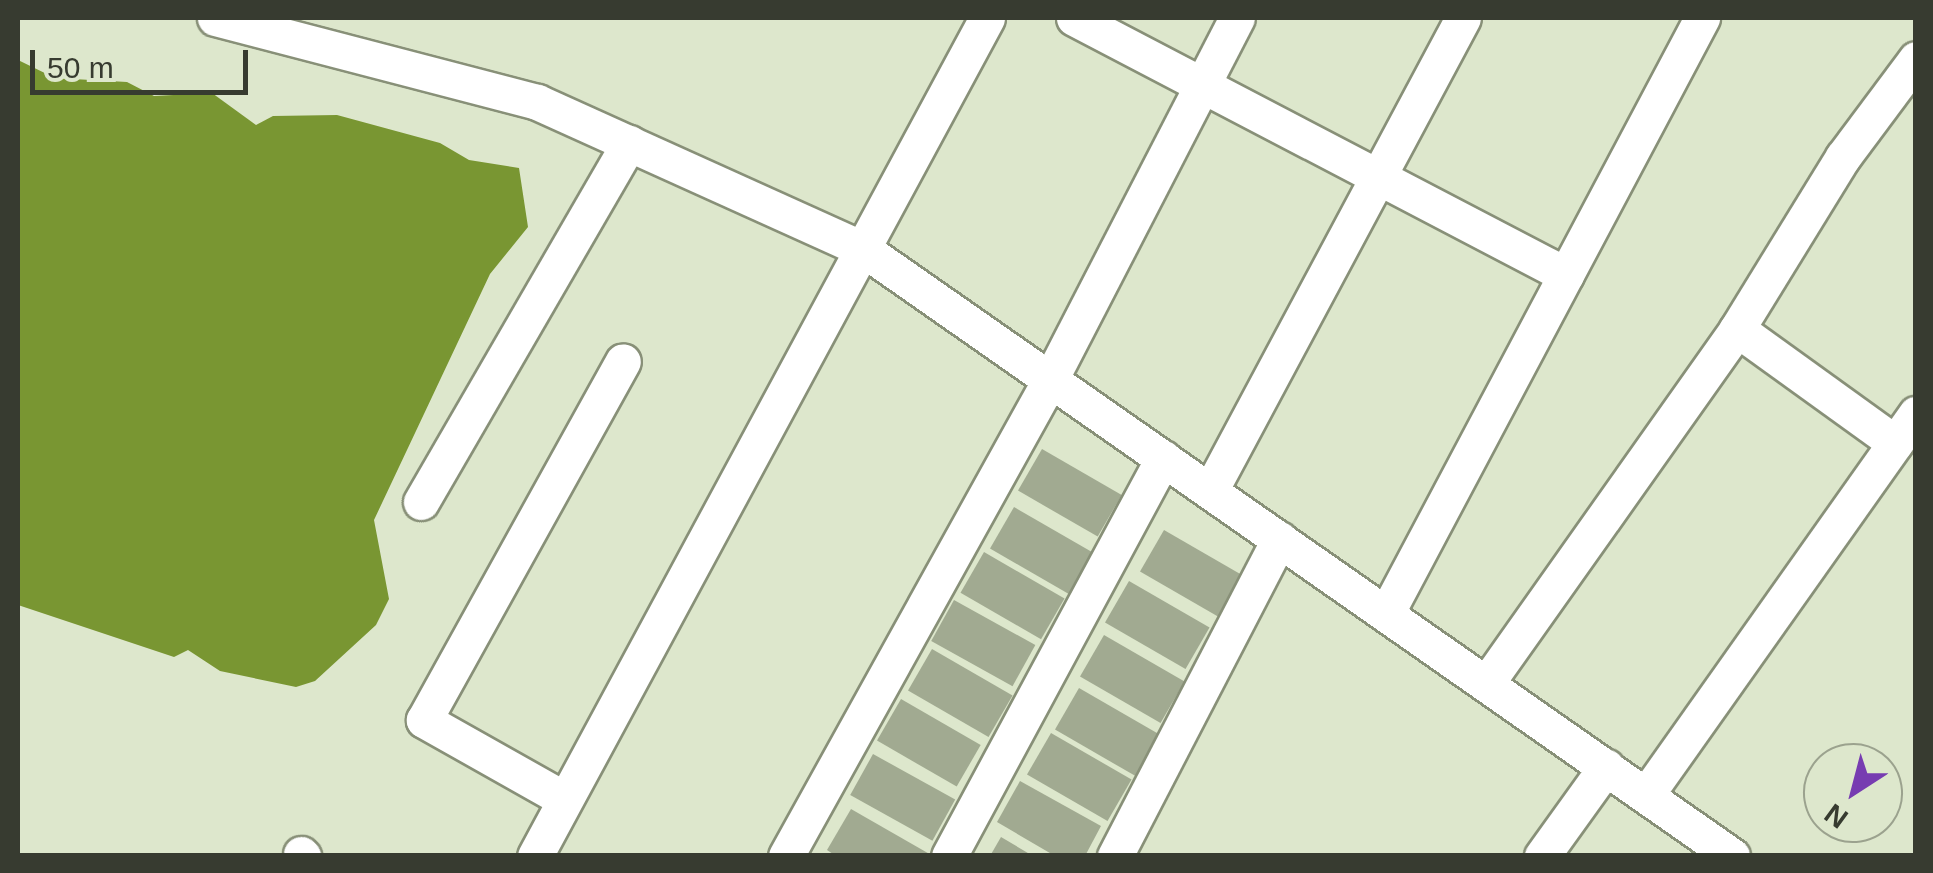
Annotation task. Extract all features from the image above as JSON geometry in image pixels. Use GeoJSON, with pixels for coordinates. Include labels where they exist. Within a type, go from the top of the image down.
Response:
{"type":"FeatureCollection","features":[{"type":"Feature","properties":{"kind":"street"},"geometry":{"type":"LineString","coordinates":[[216,18],[537,102],[863,249],[1732,855]]}},
{"type":"Feature","properties":{"kind":"street"},"geometry":{"type":"LineString","coordinates":[[534,856],[987,18]]}},
{"type":"Feature","properties":{"kind":"street"},"geometry":{"type":"LineString","coordinates":[[1074,18],[1380,174],[1566,275]]}},
{"type":"Feature","properties":{"kind":"street"},"geometry":{"type":"LineString","coordinates":[[786,856],[1050,380],[1237,18]]}},
{"type":"Feature","properties":{"kind":"street"},"geometry":{"type":"LineString","coordinates":[[1210,491],[1463,18]]}},
{"type":"Feature","properties":{"kind":"street"},"geometry":{"type":"LineString","coordinates":[[1386,614],[1702,18]]}},
{"type":"Feature","properties":{"kind":"street"},"geometry":{"type":"LineString","coordinates":[[1486,684],[1737,329],[1843,157],[1916,59]]}},
{"type":"Feature","properties":{"kind":"street"},"geometry":{"type":"LineString","coordinates":[[421,502],[628,143]]}},
{"type":"Feature","properties":{"kind":"street"},"geometry":{"type":"LineString","coordinates":[[1737,329],[1895,444]]}},
{"type":"Feature","properties":{"kind":"street"},"geometry":{"type":"LineString","coordinates":[[564,800],[424,720],[622,362]]}},
{"type":"Feature","properties":{"kind":"street"},"geometry":{"type":"LineString","coordinates":[[1646,796],[1916,414]]}},
{"type":"Feature","properties":{"kind":"street"},"geometry":{"type":"LineString","coordinates":[[949,856],[1163,458]]}},
{"type":"Feature","properties":{"kind":"street"},"geometry":{"type":"LineString","coordinates":[[1115,856],[1279,539]]}},
{"type":"Feature","properties":{"kind":"street"},"geometry":{"type":"LineString","coordinates":[[1542,856],[1606,767]]}},
{"type":"Feature","properties":{"kind":"shaded area"},"geometry":{"type":"Polygon","coordinates":[[[18,60],[55,78],[127,82],[154,96],[212,93],[256,125],[273,116],[337,115],[440,143],[469,160],[519,168],[528,227],[490,274],[374,520],[389,599],[376,625],[315,681],[296,687],[220,671],[188,650],[174,657],[18,605],[18,60]]]}},
{"type":"Feature","properties":{"kind":"building"},"geometry":{"type":"Polygon","coordinates":[[[1042,449],[1122,495],[1098,537],[1018,491],[1042,449]]]}},
{"type":"Feature","properties":{"kind":"building"},"geometry":{"type":"Polygon","coordinates":[[[1014,507],[1094,553],[1070,595],[990,549],[1014,507]]]}},
{"type":"Feature","properties":{"kind":"building"},"geometry":{"type":"Polygon","coordinates":[[[1164,530],[1245,576],[1221,618],[1140,572],[1164,530]]]}},
{"type":"Feature","properties":{"kind":"building"},"geometry":{"type":"Polygon","coordinates":[[[984,552],[1065,598],[1041,639],[960,593],[984,552]]]}},
{"type":"Feature","properties":{"kind":"building"},"geometry":{"type":"Polygon","coordinates":[[[1129,581],[1210,628],[1186,669],[1105,623],[1129,581]]]}},
{"type":"Feature","properties":{"kind":"building"},"geometry":{"type":"Polygon","coordinates":[[[954,600],[1035,645],[1013,686],[931,641],[954,600]]]}},
{"type":"Feature","properties":{"kind":"building"},"geometry":{"type":"Polygon","coordinates":[[[1104,635],[1185,682],[1161,723],[1080,677],[1104,635]]]}},
{"type":"Feature","properties":{"kind":"building"},"geometry":{"type":"Polygon","coordinates":[[[932,649],[1013,696],[989,737],[908,691],[932,649]]]}},
{"type":"Feature","properties":{"kind":"building"},"geometry":{"type":"Polygon","coordinates":[[[1079,688],[1160,734],[1136,776],[1055,730],[1079,688]]]}},
{"type":"Feature","properties":{"kind":"building"},"geometry":{"type":"Polygon","coordinates":[[[901,699],[981,745],[957,787],[877,741],[901,699]]]}},
{"type":"Feature","properties":{"kind":"building"},"geometry":{"type":"Polygon","coordinates":[[[1051,733],[1132,780],[1108,821],[1027,775],[1051,733]]]}},
{"type":"Feature","properties":{"kind":"building"},"geometry":{"type":"Polygon","coordinates":[[[873,754],[955,800],[932,841],[850,795],[873,754]]]}},
{"type":"Feature","properties":{"kind":"building"},"geometry":{"type":"Polygon","coordinates":[[[1020,781],[1101,826],[1085,856],[1055,856],[997,822],[1020,781]]]}},
{"type":"Feature","properties":{"kind":"building"},"geometry":{"type":"Polygon","coordinates":[[[851,809],[933,856],[836,856],[827,850],[851,809]]]}},
{"type":"Feature","properties":{"kind":"building"},"geometry":{"type":"Polygon","coordinates":[[[1001,837],[1033,856],[990,856],[1001,837]]]}}]}
